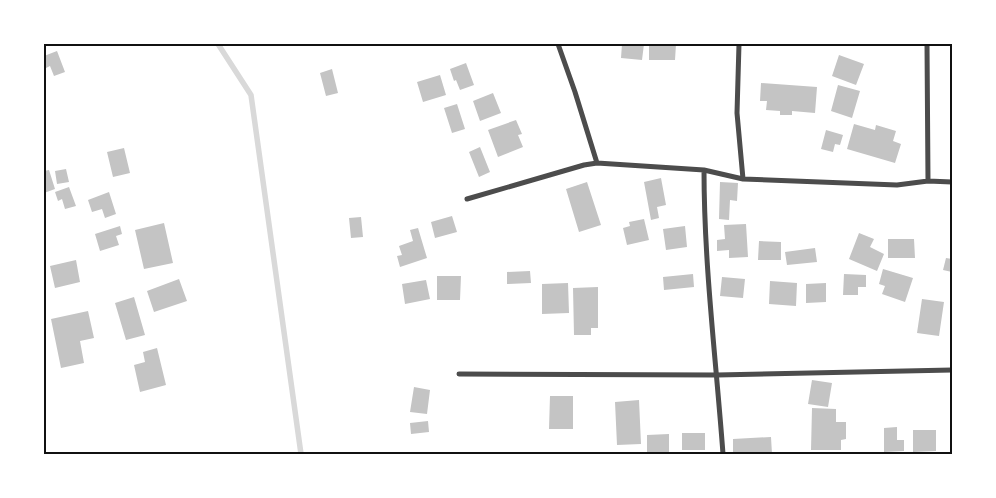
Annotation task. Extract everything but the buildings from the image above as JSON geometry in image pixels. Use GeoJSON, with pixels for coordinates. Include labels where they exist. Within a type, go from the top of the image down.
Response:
{"type":"FeatureCollection","features":[{"type":"Feature","properties":{"kind":"street"},"geometry":{"type":"LineString","coordinates":[[558,44],[597,163]]}},
{"type":"Feature","properties":{"kind":"street"},"geometry":{"type":"LineString","coordinates":[[739,44],[736,113],[743,179]]}},
{"type":"Feature","properties":{"kind":"street"},"geometry":{"type":"LineString","coordinates":[[927,44],[928,181]]}},
{"type":"Feature","properties":{"kind":"street"},"geometry":{"type":"LineString","coordinates":[[467,199],[584,165],[597,163],[704,170],[743,179],[897,185],[928,181],[952,182]]}},
{"type":"Feature","properties":{"kind":"street"},"geometry":{"type":"LineString","coordinates":[[704,170],[704,210],[712,341],[717,375],[723,454]]}},
{"type":"Feature","properties":{"kind":"street"},"geometry":{"type":"LineString","coordinates":[[458,374],[717,375],[952,370]]}},
{"type":"Feature","properties":{"kind":"waterway"},"geometry":{"type":"LineString","coordinates":[[218,44],[251,95],[301,454]]}}]}
